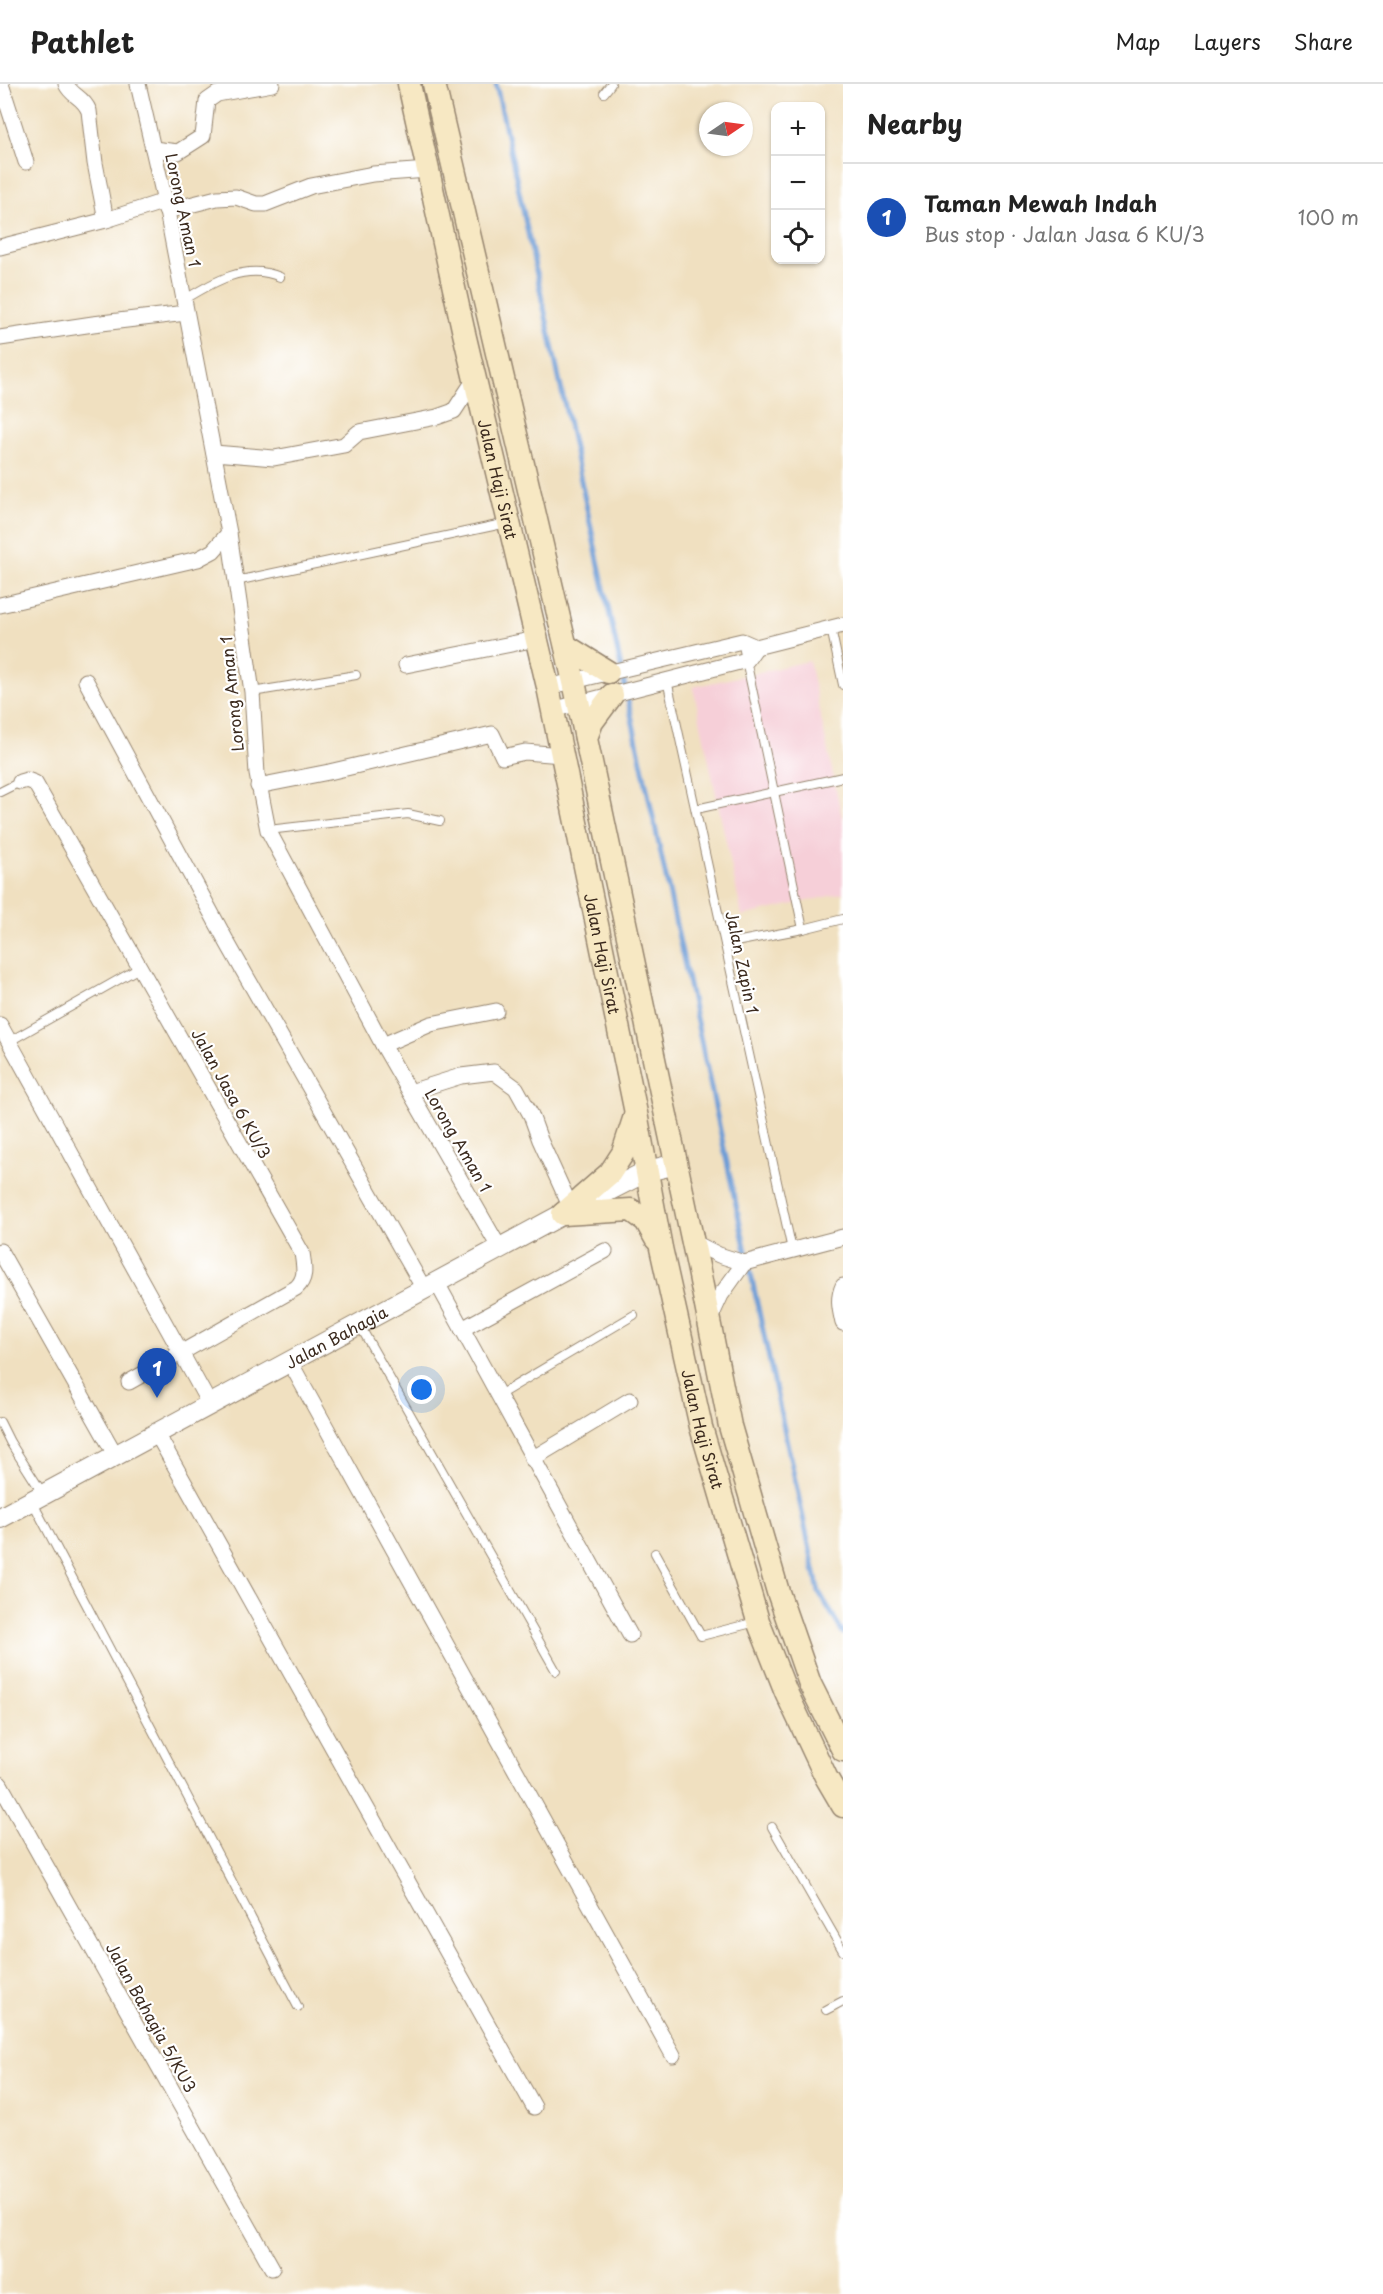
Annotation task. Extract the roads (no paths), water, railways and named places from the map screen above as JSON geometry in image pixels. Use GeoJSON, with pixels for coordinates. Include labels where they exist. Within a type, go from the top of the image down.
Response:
{"type":"FeatureCollection","features":[{"type":"Feature","properties":{"kind":"main road","name":"Jalan Haji Sirat"},"geometry":{"type":"LineString","coordinates":[[409,84],[475,379],[548,687],[636,1113],[661,1248],[701,1427],[758,1621],[786,1692],[826,1777],[843,1806]]}},
{"type":"Feature","properties":{"kind":"main road","name":"Jalan Haji Sirat"},"geometry":{"type":"LineString","coordinates":[[434,84],[579,704],[730,1426],[778,1593],[810,1684],[843,1750]]}},
{"type":"Feature","properties":{"kind":"main road"},"geometry":{"type":"LineString","coordinates":[[566,646],[610,672]]}},
{"type":"Feature","properties":{"kind":"main road"},"geometry":{"type":"LineString","coordinates":[[586,738],[592,722],[615,694]]}},
{"type":"Feature","properties":{"kind":"main road"},"geometry":{"type":"LineString","coordinates":[[567,1211],[610,1173],[623,1153],[636,1113]]}},
{"type":"Feature","properties":{"kind":"main road"},"geometry":{"type":"LineString","coordinates":[[567,1211],[631,1210],[646,1221],[661,1248]]}},
{"type":"Feature","properties":{"kind":"street"},"geometry":{"type":"LineString","coordinates":[[1,84],[26,162]]}},
{"type":"Feature","properties":{"kind":"street"},"geometry":{"type":"LineString","coordinates":[[66,84],[71,92],[82,98],[89,111],[95,163],[106,220]]}},
{"type":"Feature","properties":{"kind":"street","name":"Lorong Aman 1"},"geometry":{"type":"LineString","coordinates":[[138,84],[166,206],[229,534],[252,692],[258,786],[268,830],[410,1092],[500,1248]]}},
{"type":"Feature","properties":{"kind":"street"},"geometry":{"type":"LineString","coordinates":[[153,149],[178,152],[203,136],[207,101],[217,94],[272,84]]}},
{"type":"Feature","properties":{"kind":"street"},"geometry":{"type":"LineString","coordinates":[[0,247],[166,206],[236,197],[256,204],[265,204],[311,186],[373,174],[428,170]]}},
{"type":"Feature","properties":{"kind":"street"},"geometry":{"type":"LineString","coordinates":[[0,338],[185,307]]}},
{"type":"Feature","properties":{"kind":"street"},"geometry":{"type":"LineString","coordinates":[[214,453],[274,458],[344,445],[359,432],[437,417],[454,411],[475,379]]}},
{"type":"Feature","properties":{"kind":"street"},"geometry":{"type":"LineString","coordinates":[[0,605],[198,559],[213,551],[229,534]]}},
{"type":"Feature","properties":{"kind":"street"},"geometry":{"type":"LineString","coordinates":[[548,687],[646,663],[837,626]]}},
{"type":"Feature","properties":{"kind":"street"},"geometry":{"type":"LineString","coordinates":[[406,665],[536,639]]}},
{"type":"Feature","properties":{"kind":"street"},"geometry":{"type":"LineString","coordinates":[[552,710],[747,660],[749,644]]}},
{"type":"Feature","properties":{"kind":"street"},"geometry":{"type":"LineString","coordinates":[[86,681],[234,955],[431,1286],[462,1329],[630,1635]]}},
{"type":"Feature","properties":{"kind":"street"},"geometry":{"type":"LineString","coordinates":[[258,786],[492,734],[503,757],[525,752],[562,755]]}},
{"type":"Feature","properties":{"kind":"street","name":"Jalan Jasa 6 KU/3"},"geometry":{"type":"LineString","coordinates":[[20,782],[27,780],[34,783],[141,967],[302,1253],[303,1281],[296,1288],[129,1382]]}},
{"type":"Feature","properties":{"kind":"street"},"geometry":{"type":"LineString","coordinates":[[384,1045],[431,1024],[496,1011]]}},
{"type":"Feature","properties":{"kind":"street"},"geometry":{"type":"LineString","coordinates":[[0,1025],[210,1405]]}},
{"type":"Feature","properties":{"kind":"street"},"geometry":{"type":"LineString","coordinates":[[410,1092],[461,1076],[494,1072],[516,1088],[531,1115],[567,1211]]}},
{"type":"Feature","properties":{"kind":"street","name":"Jalan Bahagia"},"geometry":{"type":"LineString","coordinates":[[0,1518],[567,1211],[647,1172],[677,1164]]}},
{"type":"Feature","properties":{"kind":"street"},"geometry":{"type":"LineString","coordinates":[[693,1242],[719,1256],[744,1263],[843,1237]]}},
{"type":"Feature","properties":{"kind":"street"},"geometry":{"type":"LineString","coordinates":[[0,1251],[116,1456]]}},
{"type":"Feature","properties":{"kind":"street"},"geometry":{"type":"LineString","coordinates":[[462,1329],[605,1251]]}},
{"type":"Feature","properties":{"kind":"street"},"geometry":{"type":"LineString","coordinates":[[709,1321],[726,1287],[744,1263]]}},
{"type":"Feature","properties":{"kind":"street"},"geometry":{"type":"LineString","coordinates":[[843,1286],[838,1304],[843,1323]]}},
{"type":"Feature","properties":{"kind":"street"},"geometry":{"type":"LineString","coordinates":[[290,1362],[673,2055]]}},
{"type":"Feature","properties":{"kind":"street"},"geometry":{"type":"LineString","coordinates":[[532,1459],[630,1400]]}},
{"type":"Feature","properties":{"kind":"street"},"geometry":{"type":"LineString","coordinates":[[157,1434],[534,2107]]}},
{"type":"Feature","properties":{"kind":"street","name":"Jalan Bahagia 5/KU3"},"geometry":{"type":"LineString","coordinates":[[0,1784],[272,2268]]}},
{"type":"Feature","properties":{"kind":"lane"},"geometry":{"type":"LineString","coordinates":[[603,93],[611,84]]}},
{"type":"Feature","properties":{"kind":"lane"},"geometry":{"type":"LineString","coordinates":[[185,307],[210,285],[239,273],[262,271],[280,277]]}},
{"type":"Feature","properties":{"kind":"lane"},"geometry":{"type":"LineString","coordinates":[[236,581],[509,523]]}},
{"type":"Feature","properties":{"kind":"lane"},"geometry":{"type":"LineString","coordinates":[[837,626],[843,685]]}},
{"type":"Feature","properties":{"kind":"lane"},"geometry":{"type":"LineString","coordinates":[[747,660],[803,929]]}},
{"type":"Feature","properties":{"kind":"lane"},"geometry":{"type":"LineString","coordinates":[[252,692],[356,675]]}},
{"type":"Feature","properties":{"kind":"lane","name":"Jalan Zapin 1"},"geometry":{"type":"LineString","coordinates":[[667,680],[792,1250]]}},
{"type":"Feature","properties":{"kind":"lane"},"geometry":{"type":"LineString","coordinates":[[696,809],[843,777]]}},
{"type":"Feature","properties":{"kind":"lane","name":"Jalan Jasa 6 KU/3"},"geometry":{"type":"LineString","coordinates":[[0,792],[20,782]]}},
{"type":"Feature","properties":{"kind":"lane"},"geometry":{"type":"LineString","coordinates":[[268,830],[408,814],[440,821]]}},
{"type":"Feature","properties":{"kind":"lane"},"geometry":{"type":"LineString","coordinates":[[725,944],[843,919]]}},
{"type":"Feature","properties":{"kind":"lane"},"geometry":{"type":"LineString","coordinates":[[9,1041],[141,967]]}},
{"type":"Feature","properties":{"kind":"lane"},"geometry":{"type":"LineString","coordinates":[[498,1395],[634,1314]]}},
{"type":"Feature","properties":{"kind":"lane"},"geometry":{"type":"LineString","coordinates":[[359,1324],[556,1671]]}},
{"type":"Feature","properties":{"kind":"lane"},"geometry":{"type":"LineString","coordinates":[[0,1422],[298,2007]]}},
{"type":"Feature","properties":{"kind":"lane"},"geometry":{"type":"LineString","coordinates":[[655,1553],[701,1636],[758,1621]]}},
{"type":"Feature","properties":{"kind":"lane"},"geometry":{"type":"LineString","coordinates":[[772,1827],[843,1951]]}},
{"type":"Feature","properties":{"kind":"lane"},"geometry":{"type":"LineString","coordinates":[[826,2010],[843,2001]]}},
{"type":"Feature","properties":{"kind":"waterway"},"geometry":{"type":"LineString","coordinates":[[496,84],[819,1592],[843,1633]]}},
{"type":"Feature","properties":{"kind":"place","name":"Taman Mewah Indah"},"geometry":{"type":"Point","coordinates":[157,1398]}}]}
